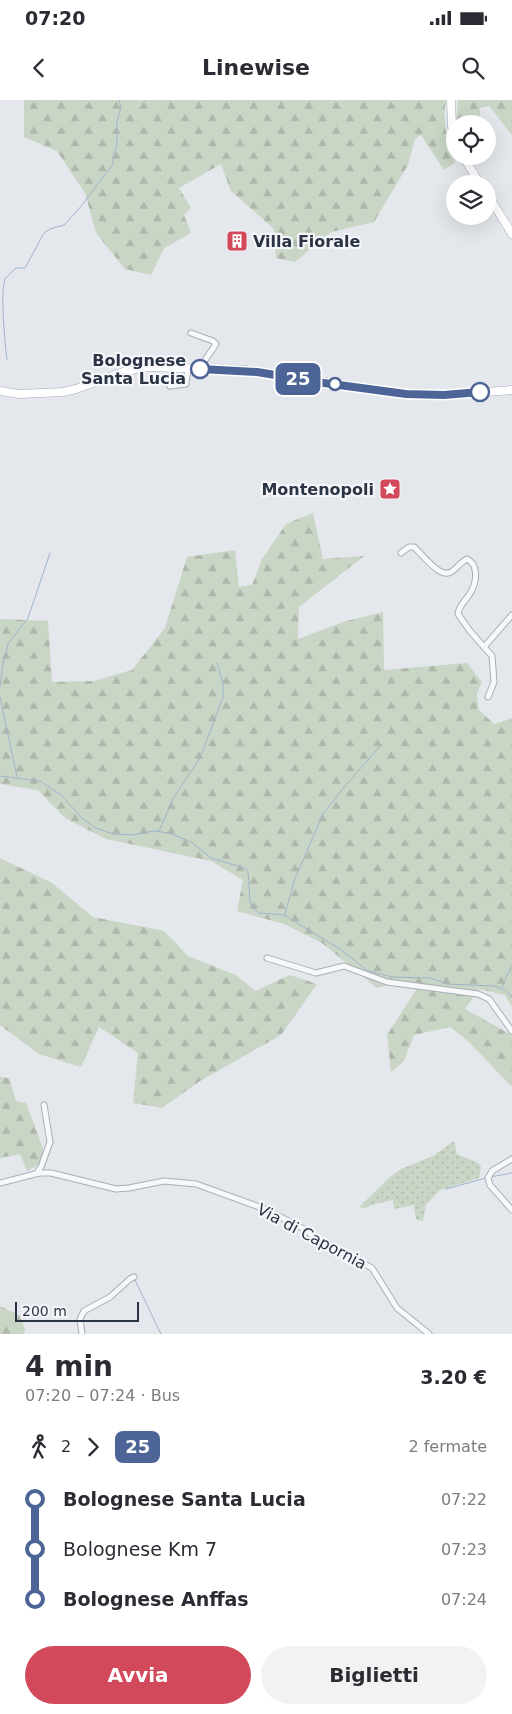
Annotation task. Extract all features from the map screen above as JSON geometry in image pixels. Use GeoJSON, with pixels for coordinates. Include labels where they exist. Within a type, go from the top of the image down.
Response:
{"type":"FeatureCollection","features":[{"type":"Feature","properties":{"kind":"main road"},"geometry":{"type":"LineString","coordinates":[[451,115],[453,100]]}},
{"type":"Feature","properties":{"kind":"main road"},"geometry":{"type":"LineString","coordinates":[[496,208],[512,234]]}},
{"type":"Feature","properties":{"kind":"main road"},"geometry":{"type":"LineString","coordinates":[[0,391],[26,394],[63,392],[136,368],[257,372],[406,394],[444,395],[512,390]]}},
{"type":"Feature","properties":{"kind":"street"},"geometry":{"type":"LineString","coordinates":[[191,333],[213,340],[216,344],[199,369]]}},
{"type":"Feature","properties":{"kind":"street"},"geometry":{"type":"LineString","coordinates":[[170,386],[186,384],[188,369]]}},
{"type":"Feature","properties":{"kind":"street"},"geometry":{"type":"LineString","coordinates":[[401,553],[409,547],[414,547],[432,566],[445,573],[450,573],[463,561],[470,559],[475,567],[475,582],[472,591],[461,605],[458,614],[492,656],[494,682],[488,697]]}},
{"type":"Feature","properties":{"kind":"street"},"geometry":{"type":"LineString","coordinates":[[484,647],[512,615]]}},
{"type":"Feature","properties":{"kind":"street"},"geometry":{"type":"LineString","coordinates":[[267,958],[316,973],[344,966],[387,982],[478,994],[489,999],[512,1031]]}},
{"type":"Feature","properties":{"kind":"street"},"geometry":{"type":"LineString","coordinates":[[38,1173],[50,1142],[44,1105]]}},
{"type":"Feature","properties":{"kind":"street"},"geometry":{"type":"LineString","coordinates":[[512,1159],[492,1171],[488,1177],[490,1185],[512,1210]]}},
{"type":"Feature","properties":{"kind":"street","name":"Via di Capornia"},"geometry":{"type":"LineString","coordinates":[[0,1182],[38,1173],[51,1173],[116,1188],[129,1188],[164,1181],[196,1184],[265,1209],[304,1229],[318,1240],[372,1268],[397,1308],[429,1334]]}},
{"type":"Feature","properties":{"kind":"street"},"geometry":{"type":"LineString","coordinates":[[82,1334],[80,1320],[84,1311],[110,1298],[134,1277]]}},
{"type":"Feature","properties":{"kind":"green space"},"geometry":{"type":"Polygon","coordinates":[[[24,100],[446,100],[446,165],[451,165],[444,170],[421,135],[415,139],[408,165],[374,222],[331,232],[295,262],[276,258],[274,229],[231,191],[221,164],[179,188],[191,208],[184,215],[191,233],[164,248],[151,275],[125,269],[96,233],[85,193],[57,151],[24,137],[24,100]]]}},
{"type":"Feature","properties":{"kind":"green space"},"geometry":{"type":"Polygon","coordinates":[[[458,100],[512,100],[512,135],[489,106],[480,108],[480,115],[457,115],[458,100]]]}},
{"type":"Feature","properties":{"kind":"green space"},"geometry":{"type":"Polygon","coordinates":[[[313,513],[323,559],[364,556],[299,607],[298,639],[343,622],[383,612],[384,670],[467,663],[482,682],[477,693],[478,709],[494,724],[512,718],[512,1007],[505,995],[479,989],[465,1009],[512,1035],[512,1087],[468,1041],[450,1027],[414,1035],[404,1061],[391,1072],[387,1035],[416,990],[405,981],[377,988],[322,943],[284,924],[237,911],[243,880],[211,861],[106,839],[65,818],[38,790],[0,784],[0,619],[48,621],[52,682],[94,681],[132,670],[165,628],[187,557],[235,550],[239,587],[252,585],[262,559],[286,524],[313,513]]]}},
{"type":"Feature","properties":{"kind":"green space"},"geometry":{"type":"Polygon","coordinates":[[[0,858],[52,883],[93,917],[164,931],[188,956],[236,975],[255,991],[290,975],[317,984],[281,1035],[200,1081],[162,1108],[133,1103],[138,1053],[99,1027],[81,1067],[39,1054],[0,1025],[0,858]]]}},
{"type":"Feature","properties":{"kind":"green space"},"geometry":{"type":"Polygon","coordinates":[[[0,1077],[9,1078],[16,1101],[26,1103],[44,1151],[40,1164],[27,1171],[20,1154],[0,1158],[0,1077]]]}},
{"type":"Feature","properties":{"kind":"green space"},"geometry":{"type":"Polygon","coordinates":[[[454,1141],[457,1154],[481,1166],[479,1178],[440,1190],[426,1205],[423,1221],[416,1220],[414,1205],[394,1209],[393,1200],[362,1209],[360,1206],[390,1177],[401,1169],[433,1156],[454,1141]]]}},
{"type":"Feature","properties":{"kind":"green space"},"geometry":{"type":"Polygon","coordinates":[[[0,1306],[19,1315],[25,1329],[24,1334],[0,1334],[0,1306]]]}},
{"type":"Feature","properties":{"kind":"waterway"},"geometry":{"type":"LineString","coordinates":[[7,360],[3,306],[5,279],[16,268],[25,268],[44,233],[64,225],[78,210],[113,164],[113,157],[117,146],[117,121],[121,107],[119,100]]}},
{"type":"Feature","properties":{"kind":"waterway"},"geometry":{"type":"LineString","coordinates":[[0,687],[8,644],[28,618],[50,553]]}},
{"type":"Feature","properties":{"kind":"waterway"},"geometry":{"type":"LineString","coordinates":[[159,831],[174,797],[200,758],[223,697],[223,683],[217,663]]}},
{"type":"Feature","properties":{"kind":"waterway"},"geometry":{"type":"LineString","coordinates":[[0,697],[17,777]]}},
{"type":"Feature","properties":{"kind":"waterway"},"geometry":{"type":"LineString","coordinates":[[285,914],[294,881],[323,814],[382,744]]}},
{"type":"Feature","properties":{"kind":"waterway"},"geometry":{"type":"LineString","coordinates":[[0,776],[40,781],[61,795],[83,819],[96,828],[113,834],[132,835],[154,831],[169,833],[191,842],[211,858],[244,868],[248,871],[250,902],[259,913],[284,915],[340,949],[368,971],[392,977],[430,978],[447,984],[494,986],[505,990],[512,997]]}},
{"type":"Feature","properties":{"kind":"waterway"},"geometry":{"type":"LineString","coordinates":[[502,987],[512,965]]}},
{"type":"Feature","properties":{"kind":"waterway"},"geometry":{"type":"LineString","coordinates":[[490,1177],[512,1173]]}},
{"type":"Feature","properties":{"kind":"waterway"},"geometry":{"type":"LineString","coordinates":[[446,1189],[486,1178]]}},
{"type":"Feature","properties":{"kind":"waterway"},"geometry":{"type":"LineString","coordinates":[[135,1280],[161,1334]]}},
{"type":"Feature","properties":{"kind":"bus line","name":"25"},"geometry":{"type":"LineString","coordinates":[[200,369],[245,370],[406,394],[444,395],[480,392]]}},
{"type":"Feature","properties":{"kind":"place","name":"Villa Fiorale"},"geometry":{"type":"Point","coordinates":[237,241]}},
{"type":"Feature","properties":{"kind":"place","name":"Bolognese Santa Lucia"},"geometry":{"type":"Point","coordinates":[200,369]}},
{"type":"Feature","properties":{"kind":"place","name":"Montenopoli"},"geometry":{"type":"Point","coordinates":[390,489]}}]}
